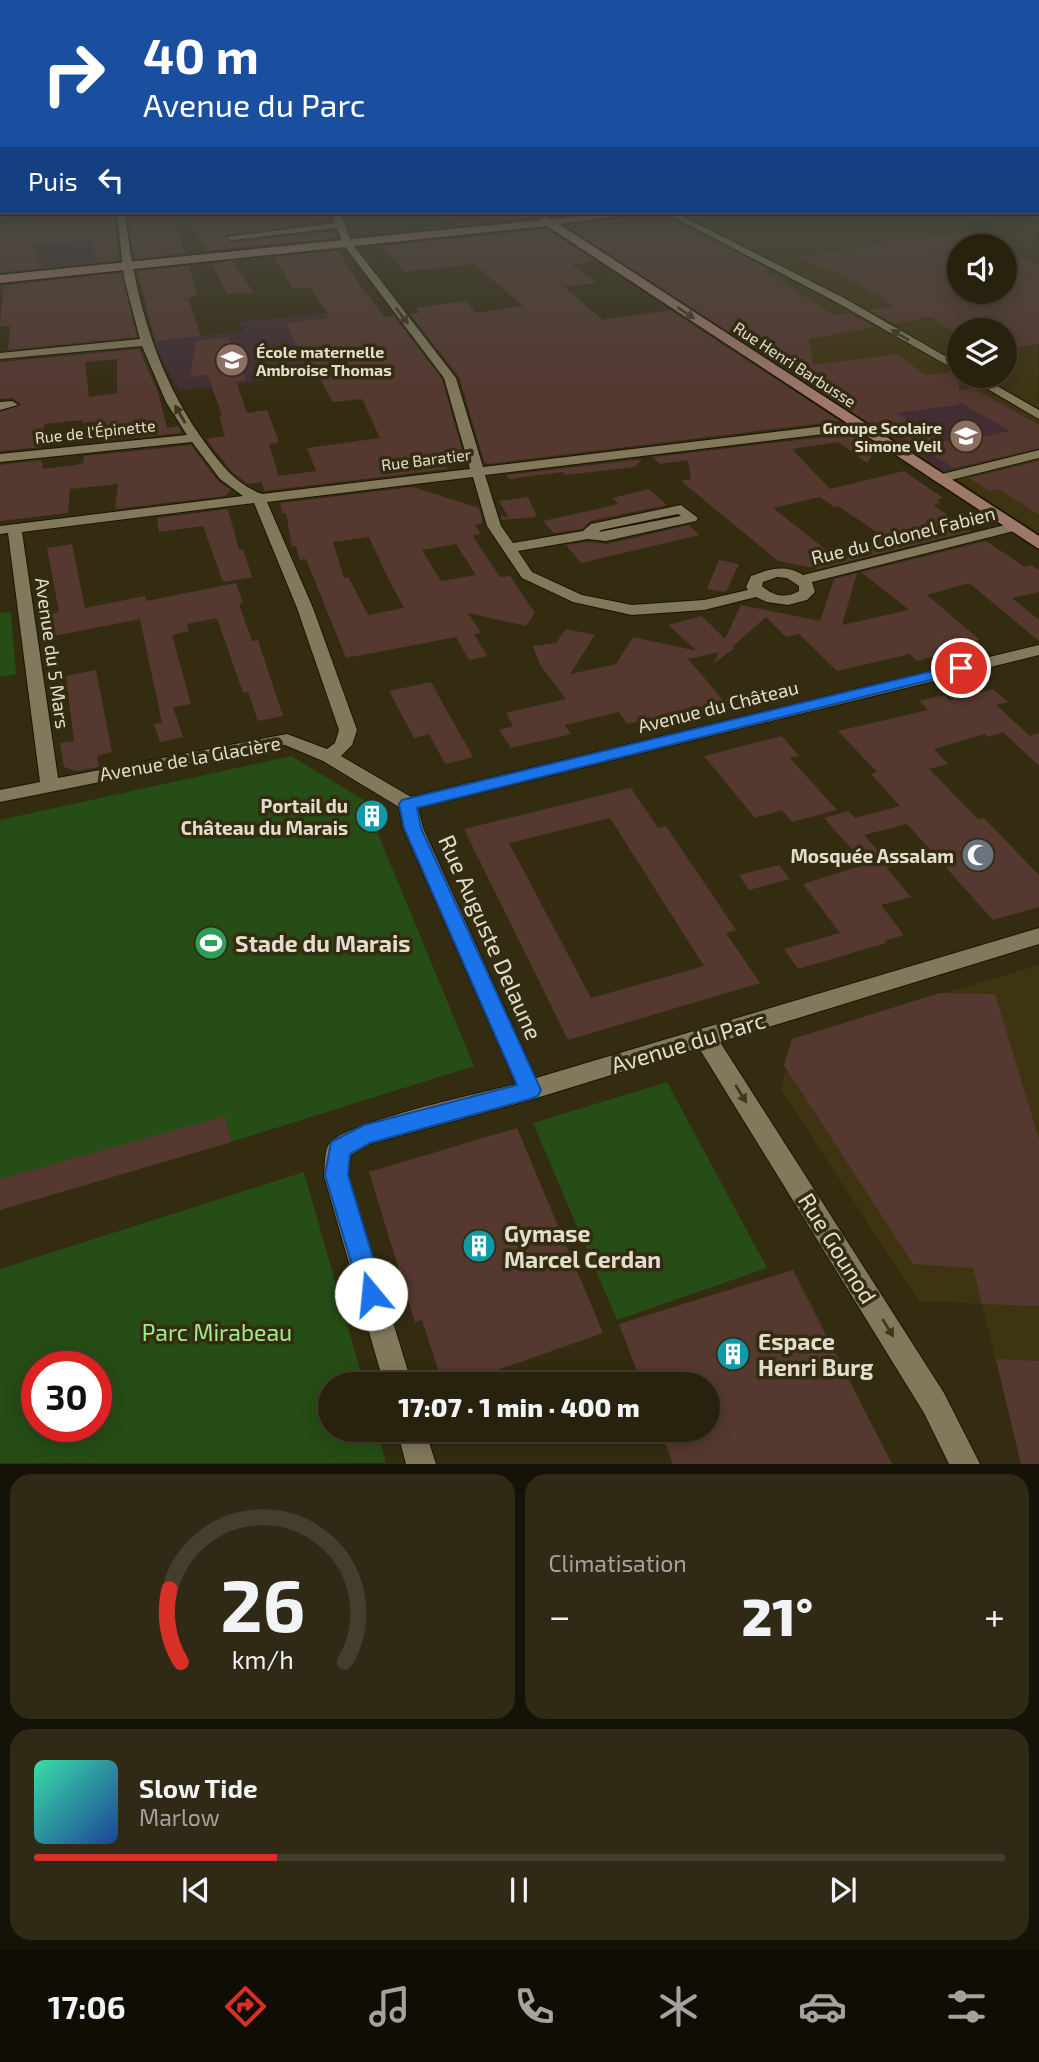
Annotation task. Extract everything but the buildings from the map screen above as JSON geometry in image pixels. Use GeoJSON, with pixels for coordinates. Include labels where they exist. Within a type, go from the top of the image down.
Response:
{"type":"FeatureCollection","features":[{"type":"Feature","properties":{"kind":"street"},"geometry":{"type":"LineString","coordinates":[[127,263],[145,342],[156,372],[194,438],[237,491],[257,497],[305,608],[348,730],[343,745],[329,757]]}},
{"type":"Feature","properties":{"kind":"street"},"geometry":{"type":"LineString","coordinates":[[0,279],[159,263]]}},
{"type":"Feature","properties":{"kind":"street"},"geometry":{"type":"LineString","coordinates":[[362,263],[450,378],[494,526],[527,575],[578,599],[632,610],[704,605],[758,592]]}},
{"type":"Feature","properties":{"kind":"street","name":"Rue Henri Barbusse"},"geometry":{"type":"LineString","coordinates":[[612,263],[1039,544]]}},
{"type":"Feature","properties":{"kind":"street"},"geometry":{"type":"LineString","coordinates":[[768,263],[840,300],[947,362]]}},
{"type":"Feature","properties":{"kind":"street"},"geometry":{"type":"LineString","coordinates":[[0,356],[145,342]]}},
{"type":"Feature","properties":{"kind":"street"},"geometry":{"type":"LineString","coordinates":[[992,388],[1039,415]]}},
{"type":"Feature","properties":{"kind":"street","name":"Rue Baratier"},"geometry":{"type":"LineString","coordinates":[[7,529],[476,470],[857,426]]}},
{"type":"Feature","properties":{"kind":"street","name":"Rue de l'Épinette"},"geometry":{"type":"LineString","coordinates":[[0,458],[194,438]]}},
{"type":"Feature","properties":{"kind":"street"},"geometry":{"type":"LineString","coordinates":[[939,479],[1039,454]]}},
{"type":"Feature","properties":{"kind":"street"},"geometry":{"type":"LineString","coordinates":[[509,548],[588,535],[606,537],[691,518],[681,509],[596,527],[588,535]]}},
{"type":"Feature","properties":{"kind":"street","name":"Rue du Colonel Fabien"},"geometry":{"type":"LineString","coordinates":[[803,580],[1013,527]]}},
{"type":"Feature","properties":{"kind":"street","name":"Avenue du 5 Mars"},"geometry":{"type":"LineString","coordinates":[[7,529],[50,785]]}},
{"type":"Feature","properties":{"kind":"street"},"geometry":{"type":"LineString","coordinates":[[768,573],[783,573],[803,580],[807,592],[795,600],[770,599],[758,592],[754,583],[768,573]]}},
{"type":"Feature","properties":{"kind":"street","name":"Avenue du Château"},"geometry":{"type":"LineString","coordinates":[[408,804],[1039,650]]}},
{"type":"Feature","properties":{"kind":"street","name":"Avenue de la Glacière"},"geometry":{"type":"LineString","coordinates":[[0,796],[278,740],[306,745],[408,804]]}},
{"type":"Feature","properties":{"kind":"street","name":"Rue Auguste Delaune"},"geometry":{"type":"LineString","coordinates":[[408,804],[413,828],[530,1090]]}},
{"type":"Feature","properties":{"kind":"street","name":"Avenue du Parc"},"geometry":{"type":"LineString","coordinates":[[394,1372],[337,1175],[339,1149],[364,1135],[530,1090],[1039,936]]}},
{"type":"Feature","properties":{"kind":"street","name":"Rue Gounod"},"geometry":{"type":"LineString","coordinates":[[704,1037],[934,1403],[964,1464]]}},
{"type":"Feature","properties":{"kind":"street"},"geometry":{"type":"LineString","coordinates":[[415,1442],[421,1464]]}},
{"type":"Feature","properties":{"kind":"shaded area"},"geometry":{"type":"Polygon","coordinates":[[[0,263],[120,265],[0,277],[0,263]]]}},
{"type":"Feature","properties":{"kind":"shaded area"},"geometry":{"type":"Polygon","coordinates":[[[622,263],[947,263],[947,304],[1017,304],[1017,263],[1038,263],[1039,533],[622,263]]]}},
{"type":"Feature","properties":{"kind":"shaded area","name":"École maternelle Ambroise Thomas"},"geometry":{"type":"Polygon","coordinates":[[[328,313],[353,340],[296,345],[309,375],[179,391],[152,341],[244,331],[238,322],[328,313]]]}},
{"type":"Feature","properties":{"kind":"shaded area","name":"Groupe Scolaire Simone Veil"},"geometry":{"type":"Polygon","coordinates":[[[974,388],[1039,424],[1039,448],[945,471],[843,404],[974,388]]]}},
{"type":"Feature","properties":{"kind":"shaded area"},"geometry":{"type":"Polygon","coordinates":[[[1039,965],[1039,1463],[1021,1463],[982,1304],[919,1301],[781,1090],[792,1039],[1039,965]]]}},
{"type":"Feature","properties":{"kind":"green space"},"geometry":{"type":"Polygon","coordinates":[[[11,612],[16,674],[0,677],[0,613],[11,612]]]}},
{"type":"Feature","properties":{"kind":"green space","name":"Stade du Marais"},"geometry":{"type":"Polygon","coordinates":[[[291,756],[364,800],[474,1066],[0,1210],[0,820],[291,756]]]}},
{"type":"Feature","properties":{"kind":"green space"},"geometry":{"type":"Polygon","coordinates":[[[667,1082],[767,1268],[617,1320],[533,1123],[667,1082]]]}},
{"type":"Feature","properties":{"kind":"green space","name":"Parc Mirabeau"},"geometry":{"type":"Polygon","coordinates":[[[304,1172],[361,1372],[318,1372],[318,1442],[380,1442],[386,1463],[0,1463],[0,1269],[304,1172]]]}},
{"type":"Feature","properties":{"kind":"place","name":"École maternelle Ambroise Thomas"},"geometry":{"type":"Point","coordinates":[232,360]}},
{"type":"Feature","properties":{"kind":"place","name":"Groupe Scolaire Simone Veil"},"geometry":{"type":"Point","coordinates":[966,436]}},
{"type":"Feature","properties":{"kind":"place","name":"Portail du Château du Marais"},"geometry":{"type":"Point","coordinates":[372,816]}},
{"type":"Feature","properties":{"kind":"place","name":"Mosquée Assalam"},"geometry":{"type":"Point","coordinates":[978,855]}},
{"type":"Feature","properties":{"kind":"place","name":"Stade du Marais"},"geometry":{"type":"Point","coordinates":[211,943]}},
{"type":"Feature","properties":{"kind":"place","name":"Gymase Marcel Cerdan"},"geometry":{"type":"Point","coordinates":[479,1246]}},
{"type":"Feature","properties":{"kind":"place","name":"Espace Henri Burg"},"geometry":{"type":"Point","coordinates":[733,1354]}},
{"type":"Feature","properties":{"kind":"route"},"geometry":{"type":"LineString","coordinates":[[371,1294],[337,1175],[339,1149],[364,1135],[530,1090],[413,828],[408,804],[961,668]]}}]}
